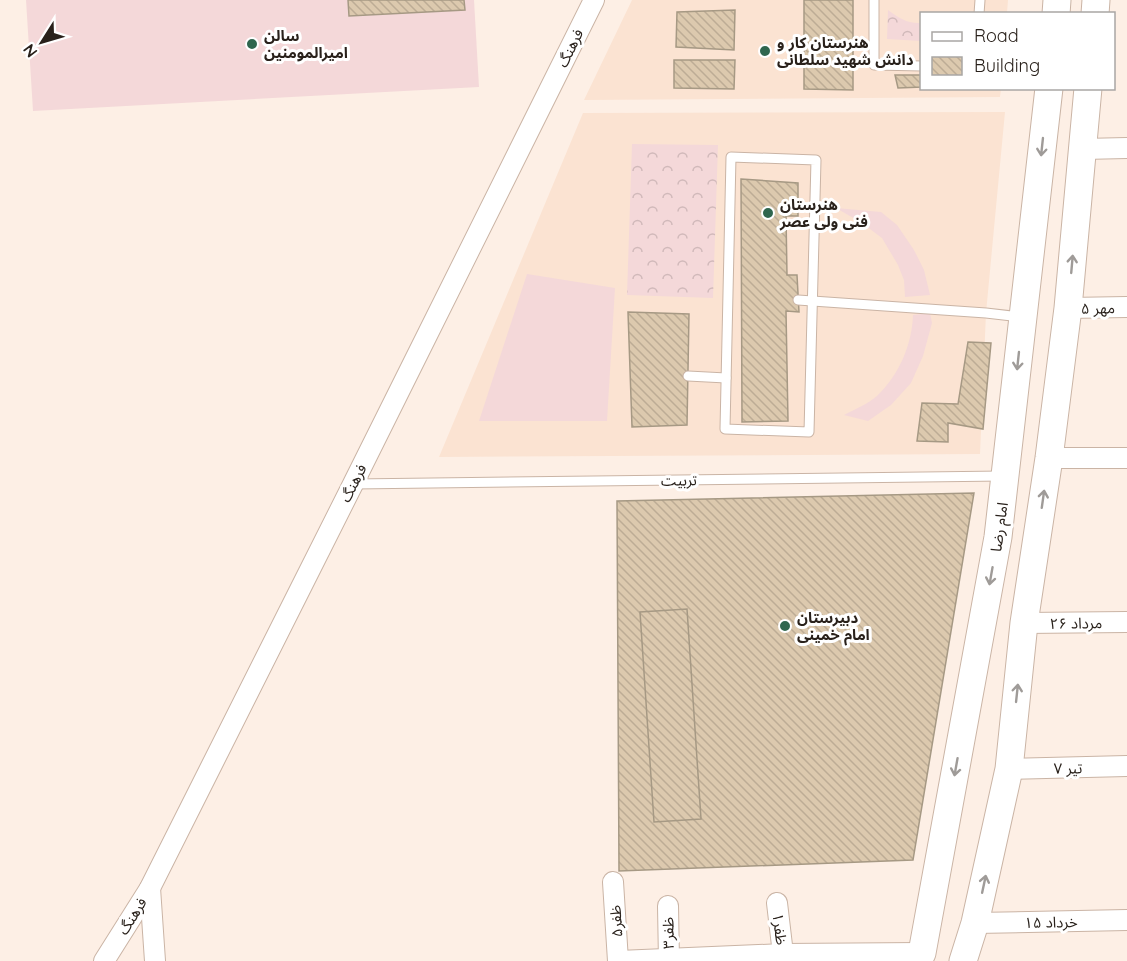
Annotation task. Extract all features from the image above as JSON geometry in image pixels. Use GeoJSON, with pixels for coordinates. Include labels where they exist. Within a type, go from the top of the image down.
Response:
{"type":"FeatureCollection","features":[{"type":"Feature","properties":{"kind":"street","name":"فرهنگ"},"geometry":{"type":"LineString","coordinates":[[104,961],[150,888],[594,0]]}},
{"type":"Feature","properties":{"kind":"street","name":"امام رضا"},"geometry":{"type":"LineString","coordinates":[[920,957],[998,537],[1049,90]]}},
{"type":"Feature","properties":{"kind":"street"},"geometry":{"type":"LineString","coordinates":[[963,961],[975,923],[1009,769],[1024,623],[1049,458],[1068,308],[1088,90]]}},
{"type":"Feature","properties":{"kind":"street"},"geometry":{"type":"LineString","coordinates":[[1083,149],[1127,148]]}},
{"type":"Feature","properties":{"kind":"street","name":"۵ مهر"},"geometry":{"type":"LineString","coordinates":[[1068,308],[1127,308]]}},
{"type":"Feature","properties":{"kind":"street"},"geometry":{"type":"LineString","coordinates":[[1049,458],[1127,458]]}},
{"type":"Feature","properties":{"kind":"street","name":"۲۶ مرداد"},"geometry":{"type":"LineString","coordinates":[[1024,623],[1127,622]]}},
{"type":"Feature","properties":{"kind":"street","name":"۷ تیر"},"geometry":{"type":"LineString","coordinates":[[1009,769],[1127,766]]}},
{"type":"Feature","properties":{"kind":"street","name":"ظفر۵"},"geometry":{"type":"LineString","coordinates":[[613,882],[619,961]]}},
{"type":"Feature","properties":{"kind":"street"},"geometry":{"type":"LineString","coordinates":[[150,888],[154,961]]}},
{"type":"Feature","properties":{"kind":"street","name":"ظفر۱"},"geometry":{"type":"LineString","coordinates":[[777,903],[783,954]]}},
{"type":"Feature","properties":{"kind":"street","name":"ظفر۳"},"geometry":{"type":"LineString","coordinates":[[668,906],[669,960]]}},
{"type":"Feature","properties":{"kind":"street","name":"۱۵ خرداد"},"geometry":{"type":"LineString","coordinates":[[975,923],[1127,920]]}},
{"type":"Feature","properties":{"kind":"street"},"geometry":{"type":"LineString","coordinates":[[619,961],[757,958],[783,954],[920,957]]}},
{"type":"Feature","properties":{"kind":"lane"},"geometry":{"type":"LineString","coordinates":[[874,0],[874,65],[920,66]]}},
{"type":"Feature","properties":{"kind":"lane"},"geometry":{"type":"LineString","coordinates":[[731,157],[816,160],[812,300],[809,432],[724,429],[731,157]]}},
{"type":"Feature","properties":{"kind":"lane"},"geometry":{"type":"LineString","coordinates":[[798,300],[986,312],[1023,317]]}},
{"type":"Feature","properties":{"kind":"lane"},"geometry":{"type":"LineString","coordinates":[[688,376],[726,378]]}},
{"type":"Feature","properties":{"kind":"lane","name":"تربیت"},"geometry":{"type":"LineString","coordinates":[[353,484],[1005,476]]}},
{"type":"Feature","properties":{"kind":"shaded area","name":"هنرستان کار و دانش شهید سلطانی"},"geometry":{"type":"Polygon","coordinates":[[[632,0],[1008,0],[1007,12],[920,12],[920,90],[1001,90],[1000,97],[584,100],[632,0]]]}},
{"type":"Feature","properties":{"kind":"shaded area","name":"هنرستان فنی ولی عصر"},"geometry":{"type":"Polygon","coordinates":[[[1005,112],[986,313],[980,454],[439,457],[583,113],[1005,112]]]}},
{"type":"Feature","properties":{"kind":"green space","name":"سالن امیرالمومنین"},"geometry":{"type":"Polygon","coordinates":[[[26,0],[474,0],[479,87],[33,111],[26,0]]]}},
{"type":"Feature","properties":{"kind":"green space"},"geometry":{"type":"Polygon","coordinates":[[[888,10],[904,20],[920,23],[920,41],[887,39],[888,10]]]}},
{"type":"Feature","properties":{"kind":"green space"},"geometry":{"type":"Polygon","coordinates":[[[632,144],[718,145],[713,298],[627,295],[632,144]]]}},
{"type":"Feature","properties":{"kind":"green space"},"geometry":{"type":"Polygon","coordinates":[[[836,208],[881,212],[897,225],[924,270],[930,295],[905,297],[904,280],[882,238],[836,208]]]}},
{"type":"Feature","properties":{"kind":"green space"},"geometry":{"type":"Polygon","coordinates":[[[527,274],[615,288],[607,421],[479,421],[527,274]]]}},
{"type":"Feature","properties":{"kind":"green space"},"geometry":{"type":"Polygon","coordinates":[[[930,313],[932,323],[923,356],[911,383],[891,405],[868,421],[844,415],[870,401],[885,388],[903,359],[910,337],[913,315],[930,313]]]}},
{"type":"Feature","properties":{"kind":"building"},"geometry":{"type":"Polygon","coordinates":[[[348,0],[464,0],[465,10],[349,16],[348,0]]]}},
{"type":"Feature","properties":{"kind":"building"},"geometry":{"type":"Polygon","coordinates":[[[804,0],[853,0],[853,90],[804,89],[804,0]]]}},
{"type":"Feature","properties":{"kind":"building"},"geometry":{"type":"Polygon","coordinates":[[[735,10],[734,50],[676,47],[677,12],[735,10]]]}},
{"type":"Feature","properties":{"kind":"building"},"geometry":{"type":"Polygon","coordinates":[[[674,60],[735,60],[734,89],[674,88],[674,60]]]}},
{"type":"Feature","properties":{"kind":"building"},"geometry":{"type":"Polygon","coordinates":[[[895,75],[920,75],[920,87],[898,88],[895,75]]]}},
{"type":"Feature","properties":{"kind":"building"},"geometry":{"type":"Polygon","coordinates":[[[741,179],[798,183],[798,216],[786,216],[787,275],[797,275],[799,312],[786,311],[788,421],[742,422],[741,179]]]}},
{"type":"Feature","properties":{"kind":"building"},"geometry":{"type":"Polygon","coordinates":[[[628,312],[689,314],[687,425],[632,427],[628,312]]]}},
{"type":"Feature","properties":{"kind":"building"},"geometry":{"type":"Polygon","coordinates":[[[968,342],[991,343],[983,429],[948,423],[948,442],[917,441],[922,403],[958,404],[968,342]]]}},
{"type":"Feature","properties":{"kind":"building","name":"دبیرستان امام خمینی"},"geometry":{"type":"Polygon","coordinates":[[[974,493],[913,860],[619,871],[617,501],[974,493]]]}},
{"type":"Feature","properties":{"kind":"building"},"geometry":{"type":"Polygon","coordinates":[[[687,609],[701,819],[654,822],[640,612],[687,609]]]}},
{"type":"Feature","properties":{"kind":"place","name":"سالن امیرالمومنین"},"geometry":{"type":"Point","coordinates":[252,44]}},
{"type":"Feature","properties":{"kind":"place","name":"هنرستان کار و دانش شهید سلطانی"},"geometry":{"type":"Point","coordinates":[765,51]}},
{"type":"Feature","properties":{"kind":"place","name":"هنرستان فنی ولی عصر"},"geometry":{"type":"Point","coordinates":[768,213]}},
{"type":"Feature","properties":{"kind":"place","name":"دبیرستان امام خمینی"},"geometry":{"type":"Point","coordinates":[785,626]}}]}
